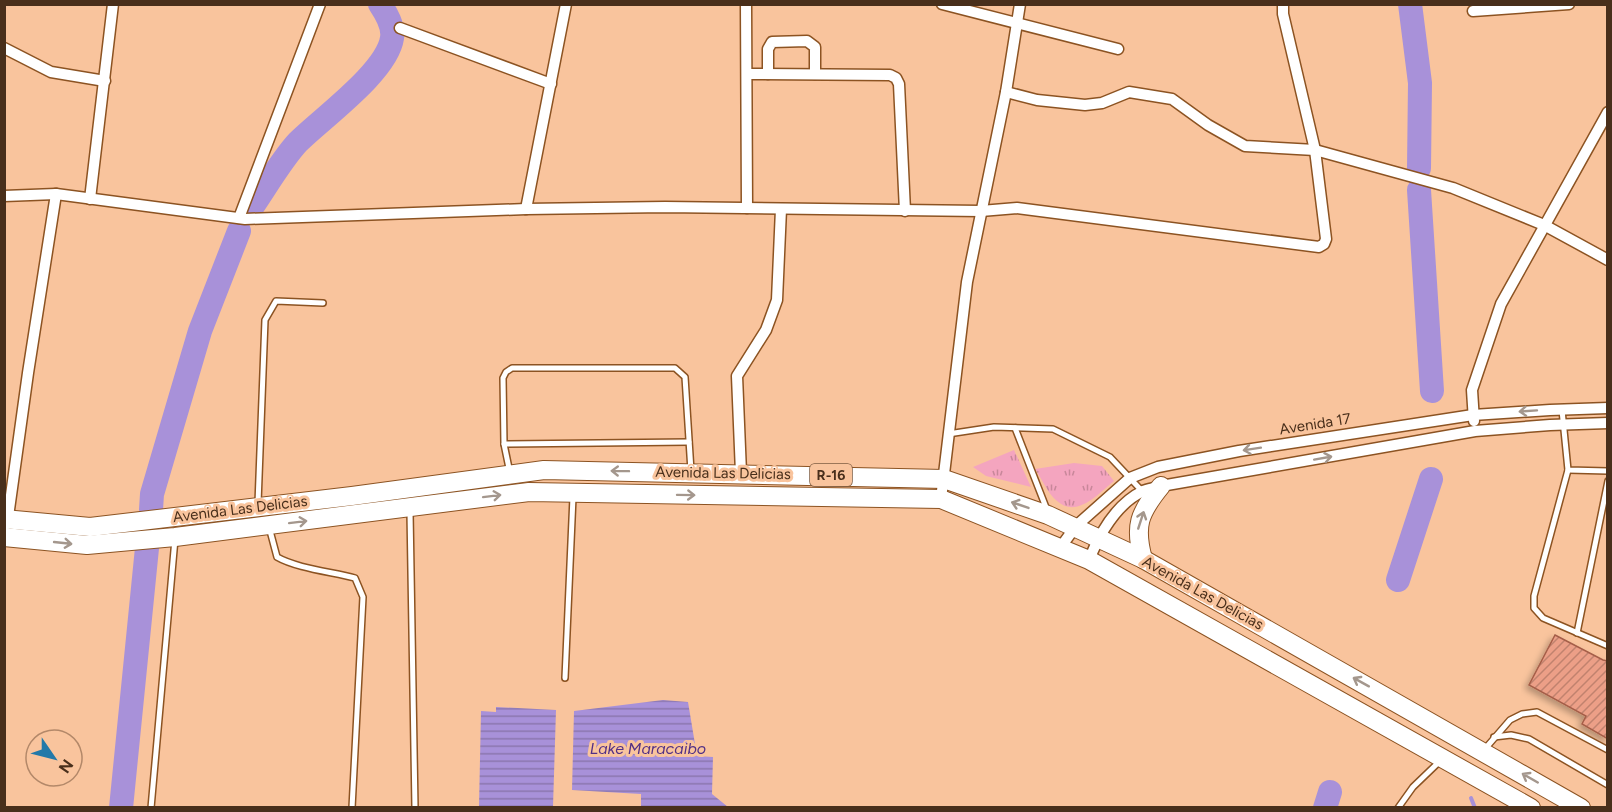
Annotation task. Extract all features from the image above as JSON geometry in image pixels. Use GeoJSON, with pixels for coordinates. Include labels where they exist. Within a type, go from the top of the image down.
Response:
{"type":"FeatureCollection","features":[{"type":"Feature","properties":{"kind":"main road","name":"Avenida Las Delicias"},"geometry":{"type":"LineString","coordinates":[[6,519],[90,527],[544,470],[763,473],[944,479],[1076,526],[1143,559],[1452,748],[1531,807]]}},
{"type":"Feature","properties":{"kind":"main road"},"geometry":{"type":"LineString","coordinates":[[762,496],[763,473]]}},
{"type":"Feature","properties":{"kind":"main road"},"geometry":{"type":"LineString","coordinates":[[1143,559],[1138,530],[1146,503],[1161,486]]}},
{"type":"Feature","properties":{"kind":"main road","name":"Avenida Las Delicias"},"geometry":{"type":"LineString","coordinates":[[5,537],[87,545],[175,537],[529,492],[941,500],[1089,560],[1452,748],[1489,744],[1581,807]]}},
{"type":"Feature","properties":{"kind":"street"},"geometry":{"type":"LineString","coordinates":[[90,199],[113,4]]}},
{"type":"Feature","properties":{"kind":"street"},"geometry":{"type":"LineString","coordinates":[[239,218],[320,4]]}},
{"type":"Feature","properties":{"kind":"street"},"geometry":{"type":"LineString","coordinates":[[526,208],[566,4]]}},
{"type":"Feature","properties":{"kind":"street"},"geometry":{"type":"LineString","coordinates":[[746,4],[747,208]]}},
{"type":"Feature","properties":{"kind":"street"},"geometry":{"type":"LineString","coordinates":[[942,4],[1118,49]]}},
{"type":"Feature","properties":{"kind":"street"},"geometry":{"type":"LineString","coordinates":[[941,500],[967,282],[1006,92],[1020,4]]}},
{"type":"Feature","properties":{"kind":"street"},"geometry":{"type":"LineString","coordinates":[[4,196],[56,194],[239,218],[526,208],[781,208],[981,212],[1017,207],[1319,247],[1326,239],[1315,150],[1283,9],[1274,4]]}},
{"type":"Feature","properties":{"kind":"street"},"geometry":{"type":"LineString","coordinates":[[1473,11],[1569,4]]}},
{"type":"Feature","properties":{"kind":"street"},"geometry":{"type":"LineString","coordinates":[[400,28],[551,84]]}},
{"type":"Feature","properties":{"kind":"street"},"geometry":{"type":"LineString","coordinates":[[768,74],[768,49],[772,42],[807,41],[816,47],[815,74]]}},
{"type":"Feature","properties":{"kind":"street"},"geometry":{"type":"LineString","coordinates":[[4,48],[51,72],[105,81]]}},
{"type":"Feature","properties":{"kind":"street"},"geometry":{"type":"LineString","coordinates":[[747,74],[890,75],[896,78],[899,84],[905,211]]}},
{"type":"Feature","properties":{"kind":"street"},"geometry":{"type":"LineString","coordinates":[[1006,92],[1037,100],[1085,105],[1102,103],[1129,92],[1172,99],[1208,125],[1245,146],[1315,150],[1453,188],[1544,225],[1608,260]]}},
{"type":"Feature","properties":{"kind":"street"},"geometry":{"type":"LineString","coordinates":[[1475,432],[1472,390],[1501,304],[1608,112]]}},
{"type":"Feature","properties":{"kind":"street"},"geometry":{"type":"LineString","coordinates":[[5,537],[56,194]]}},
{"type":"Feature","properties":{"kind":"street"},"geometry":{"type":"LineString","coordinates":[[741,473],[737,376],[766,330],[777,300],[781,208]]}},
{"type":"Feature","properties":{"kind":"street","name":"Avenida 17"},"geometry":{"type":"LineString","coordinates":[[1060,549],[1076,526],[1130,478],[1158,467],[1239,451],[1473,415],[1608,408]]}},
{"type":"Feature","properties":{"kind":"street"},"geometry":{"type":"LineString","coordinates":[[1089,560],[1099,537],[1123,506],[1142,492],[1161,486],[1475,432],[1562,424],[1608,423]]}},
{"type":"Feature","properties":{"kind":"lane"},"geometry":{"type":"LineString","coordinates":[[323,303],[276,301],[265,320],[257,507],[268,525],[277,557],[289,563],[355,578],[360,587],[363,597],[352,807]]}},
{"type":"Feature","properties":{"kind":"lane"},"geometry":{"type":"LineString","coordinates":[[510,474],[504,444],[503,378],[512,368],[675,368],[685,377],[691,472]]}},
{"type":"Feature","properties":{"kind":"lane"},"geometry":{"type":"LineString","coordinates":[[1562,409],[1568,470],[1534,596],[1534,608],[1543,618],[1608,646]]}},
{"type":"Feature","properties":{"kind":"lane"},"geometry":{"type":"LineString","coordinates":[[948,435],[994,427],[1053,429],[1110,457],[1142,492]]}},
{"type":"Feature","properties":{"kind":"lane"},"geometry":{"type":"LineString","coordinates":[[1015,428],[1048,515]]}},
{"type":"Feature","properties":{"kind":"lane"},"geometry":{"type":"LineString","coordinates":[[504,444],[689,442]]}},
{"type":"Feature","properties":{"kind":"lane"},"geometry":{"type":"LineString","coordinates":[[1568,470],[1608,471]]}},
{"type":"Feature","properties":{"kind":"lane"},"geometry":{"type":"LineString","coordinates":[[1577,633],[1608,481]]}},
{"type":"Feature","properties":{"kind":"lane"},"geometry":{"type":"LineString","coordinates":[[566,678],[574,493]]}},
{"type":"Feature","properties":{"kind":"lane"},"geometry":{"type":"LineString","coordinates":[[410,507],[415,807]]}},
{"type":"Feature","properties":{"kind":"lane"},"geometry":{"type":"LineString","coordinates":[[151,807],[175,537]]}},
{"type":"Feature","properties":{"kind":"lane"},"geometry":{"type":"LineString","coordinates":[[1489,744],[1510,720],[1522,714],[1537,712],[1608,750]]}},
{"type":"Feature","properties":{"kind":"lane"},"geometry":{"type":"LineString","coordinates":[[1489,744],[1511,735],[1529,740],[1608,784]]}},
{"type":"Feature","properties":{"kind":"lane"},"geometry":{"type":"LineString","coordinates":[[1398,807],[1413,787],[1452,748]]}},
{"type":"Feature","properties":{"kind":"green space"},"geometry":{"type":"Polygon","coordinates":[[[1014,450],[1031,487],[986,476],[973,467],[1014,450]]]}},
{"type":"Feature","properties":{"kind":"green space"},"geometry":{"type":"Polygon","coordinates":[[[1074,463],[1102,466],[1114,481],[1087,502],[1072,507],[1065,506],[1054,498],[1035,469],[1074,463]]]}},
{"type":"Feature","properties":{"kind":"water","name":"Lake Maracaibo"},"geometry":{"type":"Polygon","coordinates":[[[663,700],[688,702],[697,756],[713,757],[712,794],[728,807],[641,807],[641,794],[572,790],[574,711],[663,700]]]}},
{"type":"Feature","properties":{"kind":"water","name":"Lake Maracaibo"},"geometry":{"type":"Polygon","coordinates":[[[496,707],[556,710],[553,807],[479,807],[481,711],[496,712],[496,707]]]}},
{"type":"Feature","properties":{"kind":"building"},"geometry":{"type":"Polygon","coordinates":[[[1555,635],[1608,661],[1608,739],[1582,724],[1586,716],[1529,685],[1555,635]]]}},
{"type":"Feature","properties":{"kind":"waterway"},"geometry":{"type":"LineString","coordinates":[[248,213],[298,142],[366,80],[388,51],[392,29],[380,4]]}},
{"type":"Feature","properties":{"kind":"waterway"},"geometry":{"type":"LineString","coordinates":[[1410,4],[1420,83],[1419,168]]}},
{"type":"Feature","properties":{"kind":"waterway"},"geometry":{"type":"LineString","coordinates":[[1419,190],[1432,391]]}},
{"type":"Feature","properties":{"kind":"waterway"},"geometry":{"type":"LineString","coordinates":[[151,510],[152,494],[200,331],[239,231]]}},
{"type":"Feature","properties":{"kind":"waterway"},"geometry":{"type":"LineString","coordinates":[[1398,580],[1431,479]]}},
{"type":"Feature","properties":{"kind":"waterway"},"geometry":{"type":"LineString","coordinates":[[121,808],[147,548]]}},
{"type":"Feature","properties":{"kind":"waterway"},"geometry":{"type":"LineString","coordinates":[[1325,808],[1330,792]]}},
{"type":"Feature","properties":{"kind":"waterway"},"geometry":{"type":"LineString","coordinates":[[1471,798],[1475,808]]}}]}
